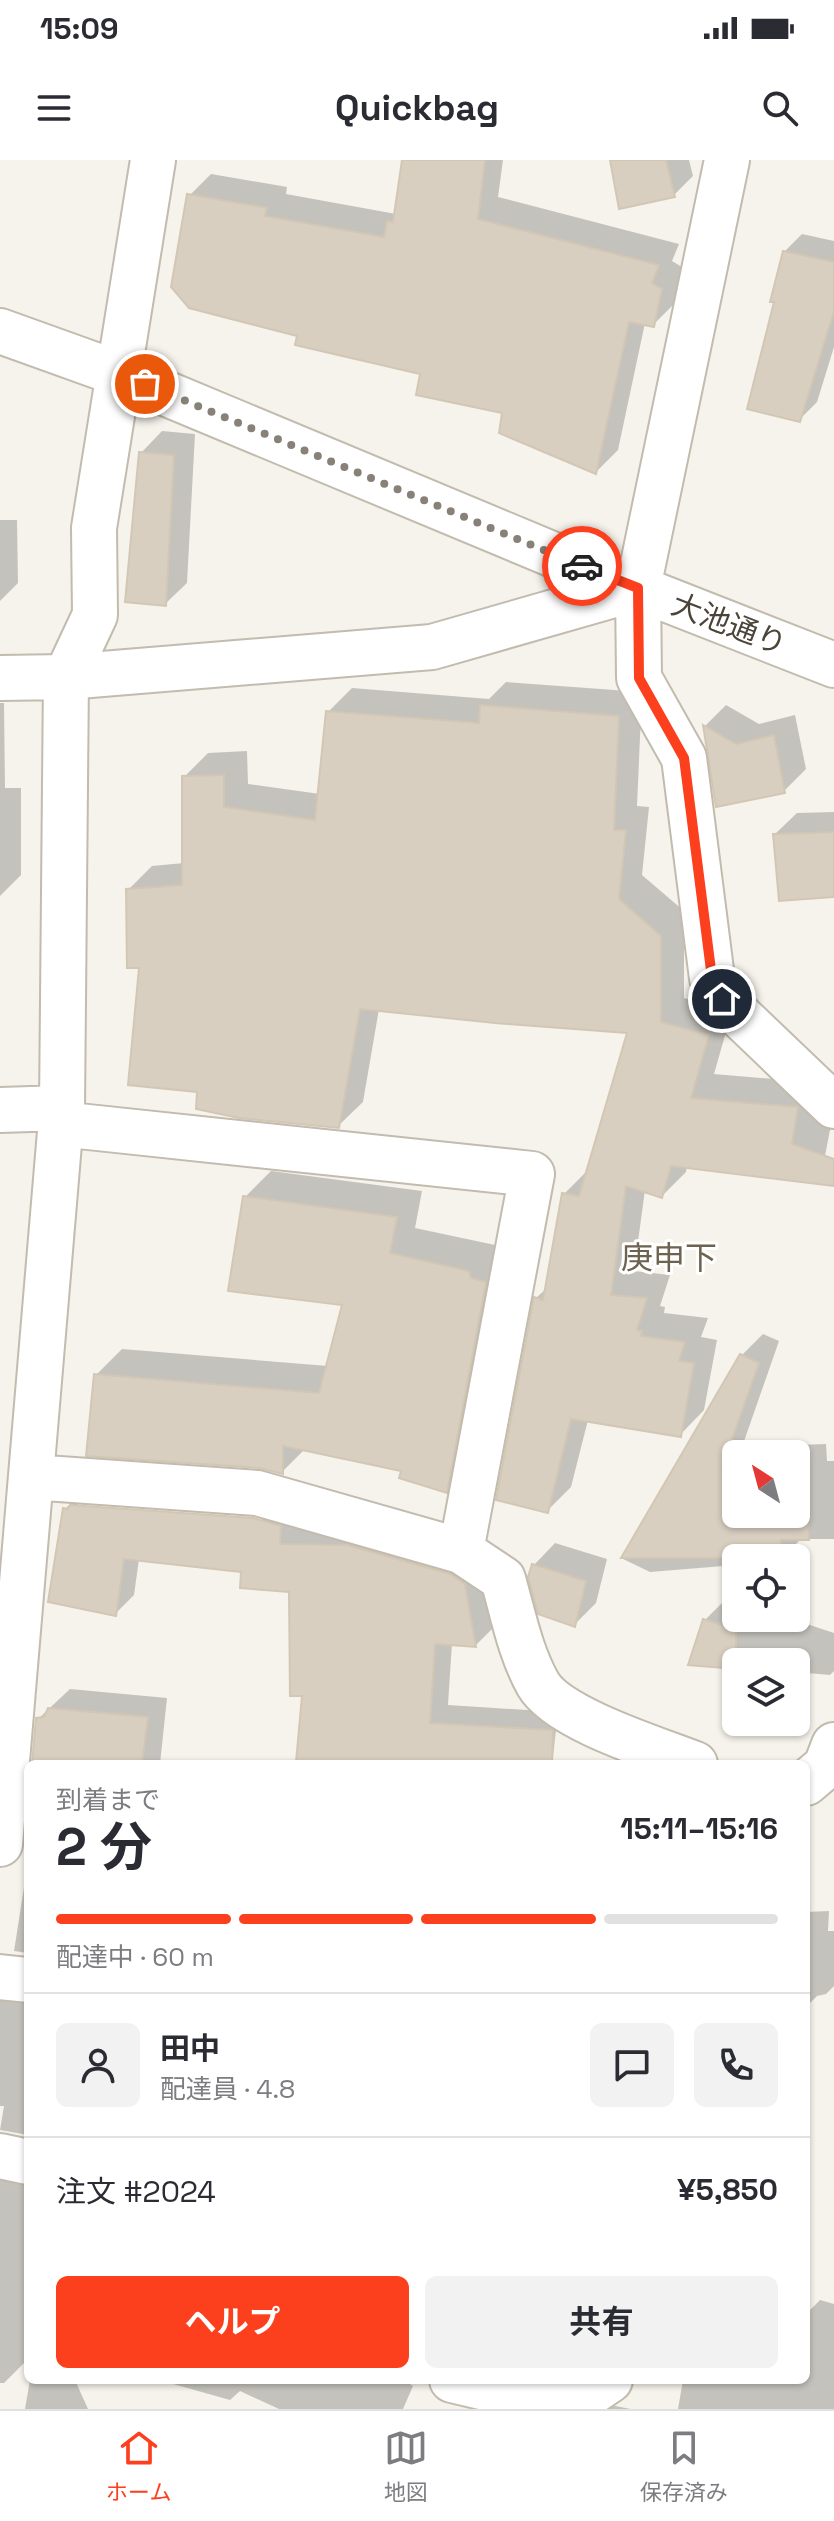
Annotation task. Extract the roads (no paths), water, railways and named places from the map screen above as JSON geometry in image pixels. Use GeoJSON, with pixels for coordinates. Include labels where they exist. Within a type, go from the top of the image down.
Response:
{"type":"FeatureCollection","features":[{"type":"Feature","properties":{"kind":"street"},"geometry":{"type":"LineString","coordinates":[[0,1844],[11,1576],[31,1477],[61,1116],[66,677],[95,615],[94,528],[153,160]]}},
{"type":"Feature","properties":{"kind":"street"},"geometry":{"type":"LineString","coordinates":[[727,160],[638,588],[639,678],[684,758],[712,978],[722,999],[834,1106]]}},
{"type":"Feature","properties":{"kind":"street","name":"大池通り"},"geometry":{"type":"LineString","coordinates":[[0,331],[117,373],[638,588],[834,665]]}},
{"type":"Feature","properties":{"kind":"street"},"geometry":{"type":"LineString","coordinates":[[0,678],[66,677],[432,647],[638,588]]}},
{"type":"Feature","properties":{"kind":"street"},"geometry":{"type":"LineString","coordinates":[[0,1110],[532,1174],[461,1551]]}},
{"type":"Feature","properties":{"kind":"street"},"geometry":{"type":"LineString","coordinates":[[31,1477],[257,1493],[461,1551],[503,1579],[525,1657],[540,1688],[580,1719],[685,1760]]}},
{"type":"Feature","properties":{"kind":"street"},"geometry":{"type":"LineString","coordinates":[[810,1780],[826,1766],[834,1745]]}},
{"type":"Feature","properties":{"kind":"street"},"geometry":{"type":"LineString","coordinates":[[0,1977],[24,1980]]}},
{"type":"Feature","properties":{"kind":"street"},"geometry":{"type":"LineString","coordinates":[[0,2156],[24,2161]]}},
{"type":"Feature","properties":{"kind":"street"},"geometry":{"type":"LineString","coordinates":[[469,2384],[569,2408],[604,2384]]}},
{"type":"Feature","properties":{"kind":"district","name":"庚申下"},"geometry":{"type":"Point","coordinates":[669,1258]}}]}
